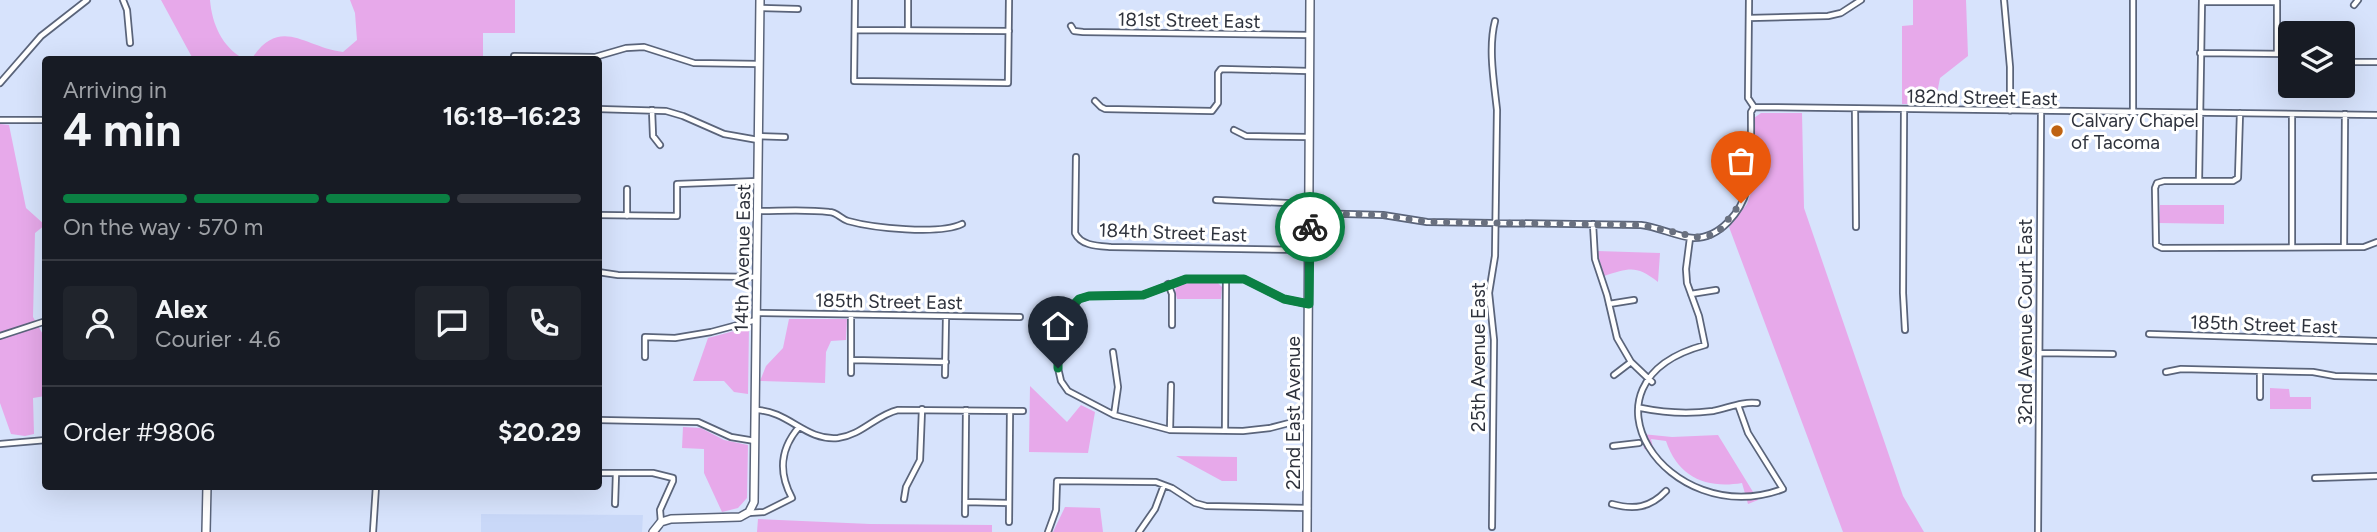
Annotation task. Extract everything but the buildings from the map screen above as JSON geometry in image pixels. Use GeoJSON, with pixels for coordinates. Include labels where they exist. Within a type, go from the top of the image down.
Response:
{"type":"FeatureCollection","features":[{"type":"Feature","properties":{"kind":"street"},"geometry":{"type":"LineString","coordinates":[[0,83],[41,36],[87,0]]}},
{"type":"Feature","properties":{"kind":"street"},"geometry":{"type":"LineString","coordinates":[[123,0],[127,10],[130,43]]}},
{"type":"Feature","properties":{"kind":"street"},"geometry":{"type":"LineString","coordinates":[[855,0],[854,81],[1008,83],[1009,0]]}},
{"type":"Feature","properties":{"kind":"street"},"geometry":{"type":"LineString","coordinates":[[908,0],[908,30]]}},
{"type":"Feature","properties":{"kind":"street","name":"22nd East Avenue"},"geometry":{"type":"LineString","coordinates":[[1307,532],[1310,0]]}},
{"type":"Feature","properties":{"kind":"street"},"geometry":{"type":"LineString","coordinates":[[1310,213],[1383,215],[1427,222],[1656,227],[1690,237],[1711,235],[1730,219],[1744,197],[1747,185],[1751,112],[1754,107],[1748,98],[1749,0]]}},
{"type":"Feature","properties":{"kind":"street"},"geometry":{"type":"LineString","coordinates":[[1749,18],[1825,17],[1841,13],[1861,0]]}},
{"type":"Feature","properties":{"kind":"street"},"geometry":{"type":"LineString","coordinates":[[2004,0],[2010,111]]}},
{"type":"Feature","properties":{"kind":"street"},"geometry":{"type":"LineString","coordinates":[[2133,0],[2133,112]]}},
{"type":"Feature","properties":{"kind":"street"},"geometry":{"type":"LineString","coordinates":[[2199,181],[2200,53],[2203,1],[2277,1],[2277,54],[2200,53]]}},
{"type":"Feature","properties":{"kind":"street"},"geometry":{"type":"LineString","coordinates":[[760,4],[798,9]]}},
{"type":"Feature","properties":{"kind":"street","name":"14th Avenue East"},"geometry":{"type":"LineString","coordinates":[[747,513],[754,502],[760,4]]}},
{"type":"Feature","properties":{"kind":"street","name":"25th Avenue East"},"geometry":{"type":"LineString","coordinates":[[1492,527],[1493,340],[1489,293],[1495,256],[1495,21]]}},
{"type":"Feature","properties":{"kind":"street","name":"181st Street East"},"geometry":{"type":"LineString","coordinates":[[1071,26],[1077,32],[1310,36]]}},
{"type":"Feature","properties":{"kind":"street"},"geometry":{"type":"LineString","coordinates":[[855,30],[1009,31]]}},
{"type":"Feature","properties":{"kind":"street"},"geometry":{"type":"LineString","coordinates":[[598,56],[626,48],[644,47],[694,63],[759,64]]}},
{"type":"Feature","properties":{"kind":"street"},"geometry":{"type":"LineString","coordinates":[[2355,62],[2377,62]]}},
{"type":"Feature","properties":{"kind":"street"},"geometry":{"type":"LineString","coordinates":[[1095,101],[1105,109],[1212,111],[1219,103],[1218,73],[1221,69],[1309,71]]}},
{"type":"Feature","properties":{"kind":"street","name":"182nd Street East"},"geometry":{"type":"LineString","coordinates":[[1754,107],[2377,115]]}},
{"type":"Feature","properties":{"kind":"street"},"geometry":{"type":"LineString","coordinates":[[602,109],[652,110],[683,116],[736,138],[785,137]]}},
{"type":"Feature","properties":{"kind":"street"},"geometry":{"type":"LineString","coordinates":[[652,110],[653,136],[660,145]]}},
{"type":"Feature","properties":{"kind":"street"},"geometry":{"type":"LineString","coordinates":[[1855,110],[1856,227]]}},
{"type":"Feature","properties":{"kind":"street"},"geometry":{"type":"LineString","coordinates":[[1904,111],[1905,330]]}},
{"type":"Feature","properties":{"kind":"street","name":"32nd Avenue Court East"},"geometry":{"type":"LineString","coordinates":[[2038,532],[2041,112]]}},
{"type":"Feature","properties":{"kind":"street"},"geometry":{"type":"LineString","coordinates":[[2240,113],[2240,173],[2237,179],[2164,181],[2157,184],[2157,246],[2265,249],[2364,247],[2377,242]]}},
{"type":"Feature","properties":{"kind":"street"},"geometry":{"type":"LineString","coordinates":[[2292,114],[2292,247]]}},
{"type":"Feature","properties":{"kind":"street"},"geometry":{"type":"LineString","coordinates":[[2344,247],[2345,114]]}},
{"type":"Feature","properties":{"kind":"street"},"geometry":{"type":"LineString","coordinates":[[0,120],[42,120]]}},
{"type":"Feature","properties":{"kind":"street"},"geometry":{"type":"LineString","coordinates":[[1234,130],[1246,136],[1310,138]]}},
{"type":"Feature","properties":{"kind":"street","name":"184th Street East"},"geometry":{"type":"LineString","coordinates":[[1076,157],[1075,233],[1079,239],[1111,247],[1309,250]]}},
{"type":"Feature","properties":{"kind":"street"},"geometry":{"type":"LineString","coordinates":[[602,215],[677,216],[677,184],[758,181]]}},
{"type":"Feature","properties":{"kind":"street"},"geometry":{"type":"LineString","coordinates":[[627,190],[627,216]]}},
{"type":"Feature","properties":{"kind":"street"},"geometry":{"type":"LineString","coordinates":[[1216,200],[1310,204]]}},
{"type":"Feature","properties":{"kind":"street"},"geometry":{"type":"LineString","coordinates":[[758,211],[830,212],[846,221],[867,225],[929,230],[962,224]]}},
{"type":"Feature","properties":{"kind":"street"},"geometry":{"type":"LineString","coordinates":[[1593,224],[1595,259],[1617,338],[1631,362],[1652,382]]}},
{"type":"Feature","properties":{"kind":"street"},"geometry":{"type":"LineString","coordinates":[[1641,451],[1641,408],[1652,382],[1672,361],[1705,345],[1686,270],[1690,237]]}},
{"type":"Feature","properties":{"kind":"street"},"geometry":{"type":"LineString","coordinates":[[602,273],[757,277]]}},
{"type":"Feature","properties":{"kind":"street"},"geometry":{"type":"LineString","coordinates":[[1308,422],[1293,422],[1260,430],[1170,430],[1114,415],[1068,391],[1061,381],[1058,368],[1059,325],[1072,304],[1089,296],[1143,295],[1186,279],[1226,279],[1250,281],[1284,299],[1309,304]]}},
{"type":"Feature","properties":{"kind":"street"},"geometry":{"type":"LineString","coordinates":[[1225,430],[1226,279]]}},
{"type":"Feature","properties":{"kind":"street"},"geometry":{"type":"LineString","coordinates":[[1168,284],[1172,294],[1172,325]]}},
{"type":"Feature","properties":{"kind":"street"},"geometry":{"type":"LineString","coordinates":[[1691,294],[1716,290]]}},
{"type":"Feature","properties":{"kind":"street"},"geometry":{"type":"LineString","coordinates":[[1609,304],[1633,300]]}},
{"type":"Feature","properties":{"kind":"street"},"geometry":{"type":"LineString","coordinates":[[851,315],[851,373]]}},
{"type":"Feature","properties":{"kind":"street","name":"185th Street East"},"geometry":{"type":"LineString","coordinates":[[645,357],[645,337],[675,338],[711,332],[757,317],[1020,317]]}},
{"type":"Feature","properties":{"kind":"street"},"geometry":{"type":"LineString","coordinates":[[946,317],[946,375]]}},
{"type":"Feature","properties":{"kind":"street"},"geometry":{"type":"LineString","coordinates":[[0,336],[42,322]]}},
{"type":"Feature","properties":{"kind":"street","name":"185th Street East"},"geometry":{"type":"LineString","coordinates":[[2149,334],[2377,341]]}},
{"type":"Feature","properties":{"kind":"street"},"geometry":{"type":"LineString","coordinates":[[1113,352],[1118,387],[1114,415]]}},
{"type":"Feature","properties":{"kind":"street"},"geometry":{"type":"LineString","coordinates":[[2039,353],[2113,354]]}},
{"type":"Feature","properties":{"kind":"street"},"geometry":{"type":"LineString","coordinates":[[851,360],[946,362]]}},
{"type":"Feature","properties":{"kind":"street"},"geometry":{"type":"LineString","coordinates":[[1614,374],[1631,362]]}},
{"type":"Feature","properties":{"kind":"street"},"geometry":{"type":"LineString","coordinates":[[2166,372],[2181,369],[2313,372],[2335,376],[2377,377]]}},
{"type":"Feature","properties":{"kind":"street"},"geometry":{"type":"LineString","coordinates":[[2260,371],[2260,397]]}},
{"type":"Feature","properties":{"kind":"street"},"geometry":{"type":"LineString","coordinates":[[1170,430],[1171,385]]}},
{"type":"Feature","properties":{"kind":"street"},"geometry":{"type":"LineString","coordinates":[[1641,408],[1684,413],[1757,403]]}},
{"type":"Feature","properties":{"kind":"street"},"geometry":{"type":"LineString","coordinates":[[1738,405],[1748,433],[1783,489],[1774,496]]}},
{"type":"Feature","properties":{"kind":"street"},"geometry":{"type":"LineString","coordinates":[[904,499],[906,488],[920,460],[922,409]]}},
{"type":"Feature","properties":{"kind":"street"},"geometry":{"type":"LineString","coordinates":[[756,410],[779,414],[814,435],[840,438],[853,434],[892,411],[1023,411]]}},
{"type":"Feature","properties":{"kind":"street"},"geometry":{"type":"LineString","coordinates":[[965,514],[966,410]]}},
{"type":"Feature","properties":{"kind":"street"},"geometry":{"type":"LineString","coordinates":[[1009,522],[1010,411]]}},
{"type":"Feature","properties":{"kind":"street"},"geometry":{"type":"LineString","coordinates":[[602,420],[698,422],[731,437],[755,441]]}},
{"type":"Feature","properties":{"kind":"street"},"geometry":{"type":"LineString","coordinates":[[653,532],[662,522],[675,519],[732,519],[747,513],[764,512],[792,498],[785,481],[782,462],[786,446],[799,427]]}},
{"type":"Feature","properties":{"kind":"street"},"geometry":{"type":"LineString","coordinates":[[0,444],[42,440]]}},
{"type":"Feature","properties":{"kind":"street"},"geometry":{"type":"LineString","coordinates":[[1613,446],[1639,443]]}},
{"type":"Feature","properties":{"kind":"street"},"geometry":{"type":"LineString","coordinates":[[602,473],[660,474],[673,480],[660,510],[662,522]]}},
{"type":"Feature","properties":{"kind":"street"},"geometry":{"type":"LineString","coordinates":[[615,504],[616,473]]}},
{"type":"Feature","properties":{"kind":"street"},"geometry":{"type":"LineString","coordinates":[[2315,478],[2377,475]]}},
{"type":"Feature","properties":{"kind":"street"},"geometry":{"type":"LineString","coordinates":[[1048,532],[1056,510],[1057,481],[1156,482],[1206,506],[1308,508]]}},
{"type":"Feature","properties":{"kind":"street"},"geometry":{"type":"LineString","coordinates":[[1139,532],[1155,509],[1164,485]]}},
{"type":"Feature","properties":{"kind":"street"},"geometry":{"type":"LineString","coordinates":[[1612,504],[1630,508],[1643,506],[1655,501],[1664,489],[1672,496]]}},
{"type":"Feature","properties":{"kind":"street"},"geometry":{"type":"LineString","coordinates":[[206,532],[207,490]]}},
{"type":"Feature","properties":{"kind":"street"},"geometry":{"type":"LineString","coordinates":[[373,532],[376,490]]}},
{"type":"Feature","properties":{"kind":"street"},"geometry":{"type":"LineString","coordinates":[[965,502],[1009,503]]}},
{"type":"Feature","properties":{"kind":"shaded area"},"geometry":{"type":"Polygon","coordinates":[[[161,0],[210,0],[213,18],[220,34],[239,56],[191,56],[161,0]]]}},
{"type":"Feature","properties":{"kind":"shaded area"},"geometry":{"type":"Polygon","coordinates":[[[350,0],[515,0],[515,33],[483,33],[483,56],[254,56],[263,45],[274,38],[284,36],[343,52],[357,40],[355,13],[350,0]]]}},
{"type":"Feature","properties":{"kind":"shaded area"},"geometry":{"type":"Polygon","coordinates":[[[1913,0],[1966,0],[1968,56],[1940,78],[1935,104],[1902,104],[1902,26],[1913,25],[1913,0]]]}},
{"type":"Feature","properties":{"kind":"shaded area"},"geometry":{"type":"Polygon","coordinates":[[[1761,113],[1802,113],[1804,208],[1903,496],[1924,532],[1843,532],[1729,227],[1747,204],[1753,187],[1754,118],[1761,113]]]}},
{"type":"Feature","properties":{"kind":"shaded area"},"geometry":{"type":"Polygon","coordinates":[[[0,124],[9,125],[26,208],[42,222],[42,227],[35,233],[33,317],[42,333],[42,396],[33,398],[34,434],[11,434],[0,403],[0,124]]]}},
{"type":"Feature","properties":{"kind":"shaded area"},"geometry":{"type":"Polygon","coordinates":[[[2160,205],[2224,205],[2224,224],[2159,223],[2160,205]]]}},
{"type":"Feature","properties":{"kind":"shaded area"},"geometry":{"type":"Polygon","coordinates":[[[1597,251],[1660,253],[1658,282],[1644,273],[1632,270],[1604,276],[1597,251]]]}},
{"type":"Feature","properties":{"kind":"shaded area"},"geometry":{"type":"Polygon","coordinates":[[[1188,283],[1218,283],[1222,287],[1221,299],[1177,299],[1177,286],[1188,283]]]}},
{"type":"Feature","properties":{"kind":"shaded area"},"geometry":{"type":"Polygon","coordinates":[[[789,319],[847,319],[846,340],[831,341],[826,352],[825,383],[760,381],[766,366],[783,348],[789,319]]]}},
{"type":"Feature","properties":{"kind":"shaded area"},"geometry":{"type":"Polygon","coordinates":[[[749,327],[748,394],[734,392],[724,381],[693,381],[708,338],[749,327]]]}},
{"type":"Feature","properties":{"kind":"shaded area"},"geometry":{"type":"Polygon","coordinates":[[[1030,386],[1067,422],[1081,405],[1095,412],[1088,453],[1029,452],[1030,386]]]}},
{"type":"Feature","properties":{"kind":"shaded area"},"geometry":{"type":"Polygon","coordinates":[[[2270,388],[2289,389],[2290,397],[2311,397],[2311,409],[2270,409],[2270,388]]]}},
{"type":"Feature","properties":{"kind":"shaded area"},"geometry":{"type":"Polygon","coordinates":[[[683,427],[701,428],[724,440],[748,445],[747,498],[738,508],[722,512],[704,473],[704,449],[682,448],[683,427]]]}},
{"type":"Feature","properties":{"kind":"shaded area"},"geometry":{"type":"Polygon","coordinates":[[[1642,434],[1672,437],[1718,435],[1758,500],[1748,504],[1742,483],[1717,484],[1695,478],[1678,464],[1666,441],[1651,439],[1653,447],[1644,449],[1642,434]]]}},
{"type":"Feature","properties":{"kind":"shaded area"},"geometry":{"type":"Polygon","coordinates":[[[1176,456],[1237,457],[1237,481],[1222,481],[1176,456]]]}},
{"type":"Feature","properties":{"kind":"shaded area"},"geometry":{"type":"Polygon","coordinates":[[[1065,507],[1100,508],[1103,532],[1053,532],[1065,507]]]}},
{"type":"Feature","properties":{"kind":"shaded area"},"geometry":{"type":"Polygon","coordinates":[[[481,514],[643,515],[642,532],[481,532],[481,514]]]}},
{"type":"Feature","properties":{"kind":"shaded area"},"geometry":{"type":"Polygon","coordinates":[[[758,519],[870,524],[992,525],[992,532],[757,532],[758,519]]]}},
{"type":"Feature","properties":{"kind":"way so far"},"geometry":{"type":"LineString","coordinates":[[1310,227],[1310,213],[1383,215],[1427,222],[1641,225],[1697,237],[1719,231],[1741,203]]}},
{"type":"Feature","properties":{"kind":"place","name":"Calvary Chapel of Tacoma"},"geometry":{"type":"Point","coordinates":[2057,131]}},
{"type":"Feature","properties":{"kind":"route"},"geometry":{"type":"LineString","coordinates":[[1058,368],[1059,325],[1072,304],[1089,296],[1143,295],[1186,279],[1244,279],[1284,299],[1309,304],[1310,227]]}}]}
